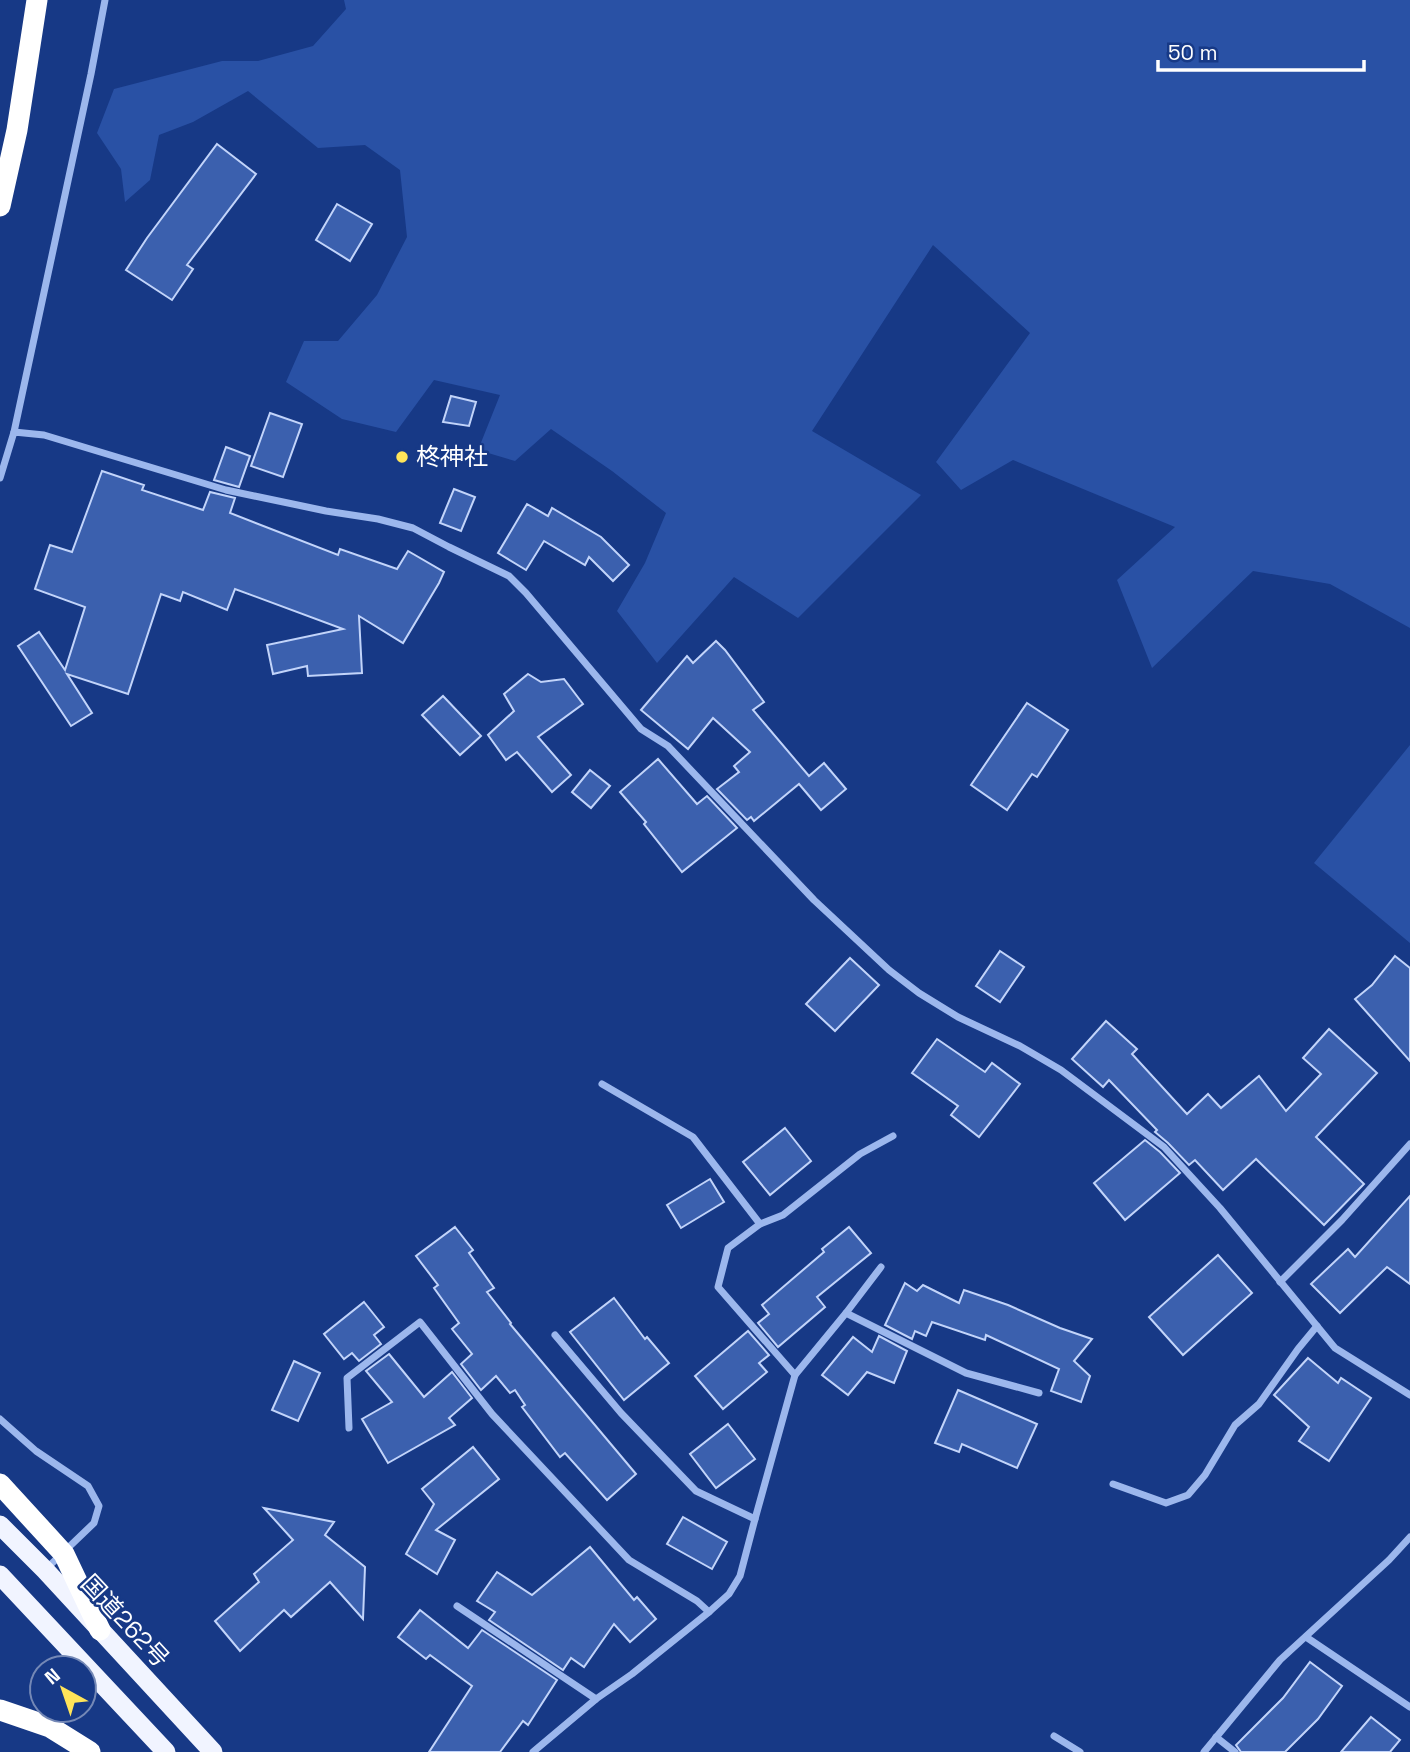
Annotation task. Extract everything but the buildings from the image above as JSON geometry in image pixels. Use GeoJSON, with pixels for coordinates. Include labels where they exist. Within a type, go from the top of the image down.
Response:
{"type":"FeatureCollection","features":[{"type":"Feature","properties":{"kind":"highway"},"geometry":{"type":"LineString","coordinates":[[0,206],[17,130],[37,0]]}},
{"type":"Feature","properties":{"kind":"highway"},"geometry":{"type":"LineString","coordinates":[[0,1483],[64,1554],[100,1630]]}},
{"type":"Feature","properties":{"kind":"highway","name":"国道262号"},"geometry":{"type":"LineString","coordinates":[[0,1525],[213,1752]]}},
{"type":"Feature","properties":{"kind":"highway"},"geometry":{"type":"LineString","coordinates":[[0,1575],[166,1752]]}},
{"type":"Feature","properties":{"kind":"highway"},"geometry":{"type":"LineString","coordinates":[[0,1710],[50,1727],[90,1752]]}},
{"type":"Feature","properties":{"kind":"street"},"geometry":{"type":"LineString","coordinates":[[0,478],[15,432],[105,0]]}},
{"type":"Feature","properties":{"kind":"street"},"geometry":{"type":"LineString","coordinates":[[15,432],[44,435],[226,490],[413,528],[509,576],[642,729],[668,746],[814,900],[889,970],[919,993],[958,1017],[1020,1046],[1061,1070],[1164,1147],[1220,1208],[1335,1348],[1410,1395]]}},
{"type":"Feature","properties":{"kind":"street"},"geometry":{"type":"LineString","coordinates":[[602,1084],[693,1137],[760,1224]]}},
{"type":"Feature","properties":{"kind":"street"},"geometry":{"type":"LineString","coordinates":[[795,1375],[718,1287],[728,1248],[760,1224],[783,1214],[860,1154],[892,1136]]}},
{"type":"Feature","properties":{"kind":"street"},"geometry":{"type":"LineString","coordinates":[[1280,1282],[1342,1220],[1410,1144]]}},
{"type":"Feature","properties":{"kind":"street"},"geometry":{"type":"LineString","coordinates":[[533,1752],[729,1594],[740,1576],[795,1375],[881,1267]]}},
{"type":"Feature","properties":{"kind":"street"},"geometry":{"type":"LineString","coordinates":[[846,1313],[966,1373],[1039,1393]]}},
{"type":"Feature","properties":{"kind":"street"},"geometry":{"type":"LineString","coordinates":[[349,1428],[347,1378],[420,1322],[492,1414],[629,1560],[697,1601],[709,1612]]}},
{"type":"Feature","properties":{"kind":"street"},"geometry":{"type":"LineString","coordinates":[[1113,1484],[1166,1503],[1188,1495],[1205,1475],[1235,1425],[1259,1404],[1317,1326]]}},
{"type":"Feature","properties":{"kind":"street"},"geometry":{"type":"LineString","coordinates":[[555,1335],[621,1413],[696,1491],[755,1519]]}},
{"type":"Feature","properties":{"kind":"street"},"geometry":{"type":"LineString","coordinates":[[0,1419],[36,1451],[88,1486],[99,1506],[94,1523],[45,1570]]}},
{"type":"Feature","properties":{"kind":"street"},"geometry":{"type":"LineString","coordinates":[[1204,1752],[1280,1660],[1389,1560],[1410,1537]]}},
{"type":"Feature","properties":{"kind":"street"},"geometry":{"type":"LineString","coordinates":[[457,1606],[596,1699]]}},
{"type":"Feature","properties":{"kind":"street"},"geometry":{"type":"LineString","coordinates":[[1306,1637],[1410,1707]]}},
{"type":"Feature","properties":{"kind":"street"},"geometry":{"type":"LineString","coordinates":[[1054,1736],[1080,1752]]}},
{"type":"Feature","properties":{"kind":"street"},"geometry":{"type":"LineString","coordinates":[[1216,1737],[1235,1752]]}},
{"type":"Feature","properties":{"kind":"shaded area"},"geometry":{"type":"Polygon","coordinates":[[[344,0],[1410,0],[1410,628],[1330,584],[1253,571],[1152,668],[1117,580],[1175,527],[1013,460],[961,490],[936,462],[1030,333],[933,245],[812,431],[921,495],[798,618],[734,577],[657,663],[617,611],[645,563],[666,513],[612,471],[551,429],[515,461],[478,450],[500,395],[434,380],[396,432],[342,419],[286,382],[304,341],[338,341],[377,295],[407,237],[400,170],[365,145],[318,148],[248,91],[193,122],[159,135],[150,180],[125,202],[121,169],[97,133],[114,89],[222,61],[258,61],[313,46],[346,9],[344,0]]]}},
{"type":"Feature","properties":{"kind":"shaded area"},"geometry":{"type":"Polygon","coordinates":[[[1410,745],[1410,943],[1314,863],[1410,745]]]}},
{"type":"Feature","properties":{"kind":"place","name":"柊神社"},"geometry":{"type":"Point","coordinates":[402,457]}}]}
